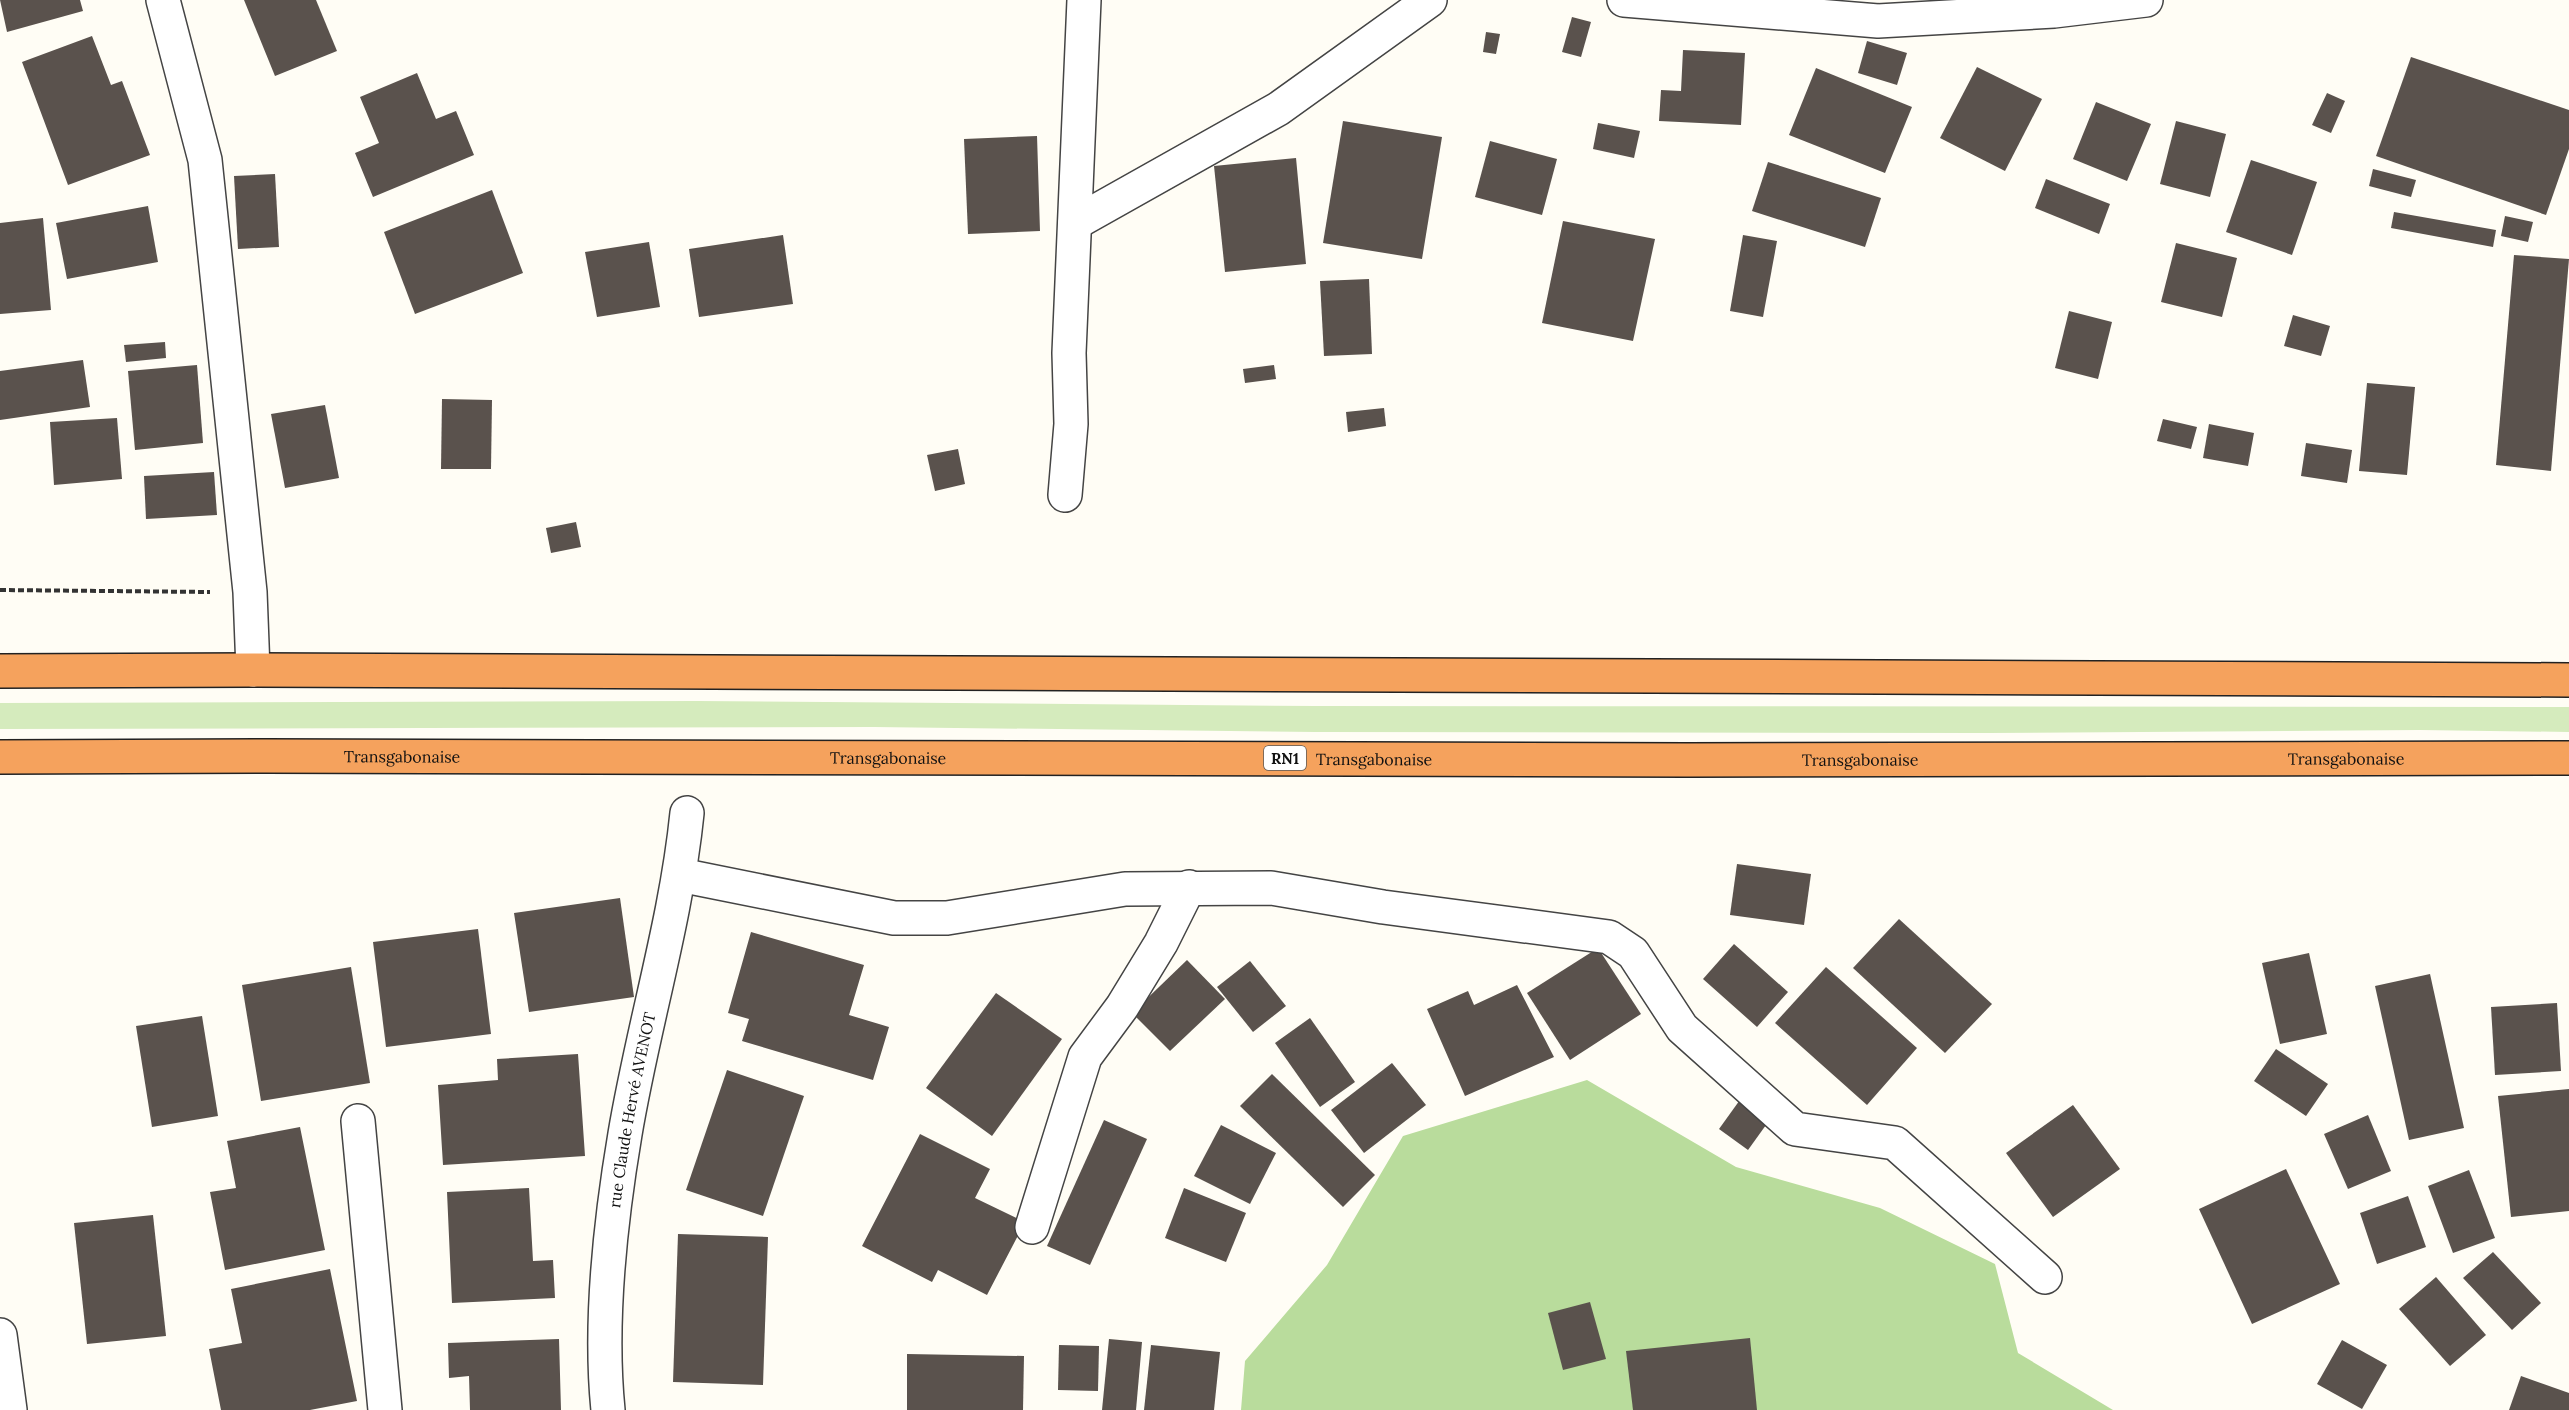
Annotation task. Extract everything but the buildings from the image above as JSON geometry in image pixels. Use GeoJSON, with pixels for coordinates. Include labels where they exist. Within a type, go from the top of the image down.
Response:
{"type":"FeatureCollection","features":[{"type":"Feature","properties":{"kind":"highway"},"geometry":{"type":"LineString","coordinates":[[0,671],[253,670],[2569,680]]}},
{"type":"Feature","properties":{"kind":"highway","name":"Transgabonaise"},"geometry":{"type":"LineString","coordinates":[[0,757],[1819,760],[2569,758]]}},
{"type":"Feature","properties":{"kind":"street"},"geometry":{"type":"LineString","coordinates":[[163,0],[205,160],[250,592],[253,670]]}},
{"type":"Feature","properties":{"kind":"street"},"geometry":{"type":"LineString","coordinates":[[1065,495],[1071,424],[1069,353],[1084,0]]}},
{"type":"Feature","properties":{"kind":"street"},"geometry":{"type":"LineString","coordinates":[[1075,223],[1278,109],[1430,0]]}},
{"type":"Feature","properties":{"kind":"street"},"geometry":{"type":"LineString","coordinates":[[1624,0],[1878,21],[2054,11],[2146,0]]}},
{"type":"Feature","properties":{"kind":"street","name":"rue Claude Hervé AVENOT"},"geometry":{"type":"LineString","coordinates":[[608,1410],[603,1363],[612,1233],[625,1133],[680,875],[687,813]]}},
{"type":"Feature","properties":{"kind":"street"},"geometry":{"type":"LineString","coordinates":[[680,875],[894,918],[947,918],[1125,889],[1271,888],[1383,907],[1609,937],[1633,953],[1682,1028],[1796,1129],[1895,1143],[2045,1277]]}},
{"type":"Feature","properties":{"kind":"street"},"geometry":{"type":"LineString","coordinates":[[1032,1227],[1085,1057],[1122,1007],[1161,943],[1189,887]]}},
{"type":"Feature","properties":{"kind":"street"},"geometry":{"type":"LineString","coordinates":[[358,1121],[385,1410]]}},
{"type":"Feature","properties":{"kind":"street"},"geometry":{"type":"LineString","coordinates":[[0,1335],[10,1410]]}},
{"type":"Feature","properties":{"kind":"path"},"geometry":{"type":"LineString","coordinates":[[0,590],[250,592]]}},
{"type":"Feature","properties":{"kind":"green space"},"geometry":{"type":"Polygon","coordinates":[[[697,701],[1316,706],[2569,707],[2569,732],[2420,730],[1988,733],[1316,732],[874,727],[0,729],[0,703],[697,701]]]}},
{"type":"Feature","properties":{"kind":"green space"},"geometry":{"type":"Polygon","coordinates":[[[1587,1080],[1736,1167],[1880,1208],[1995,1264],[2018,1353],[2113,1410],[1241,1410],[1245,1361],[1327,1265],[1403,1136],[1587,1080]]]}}]}
